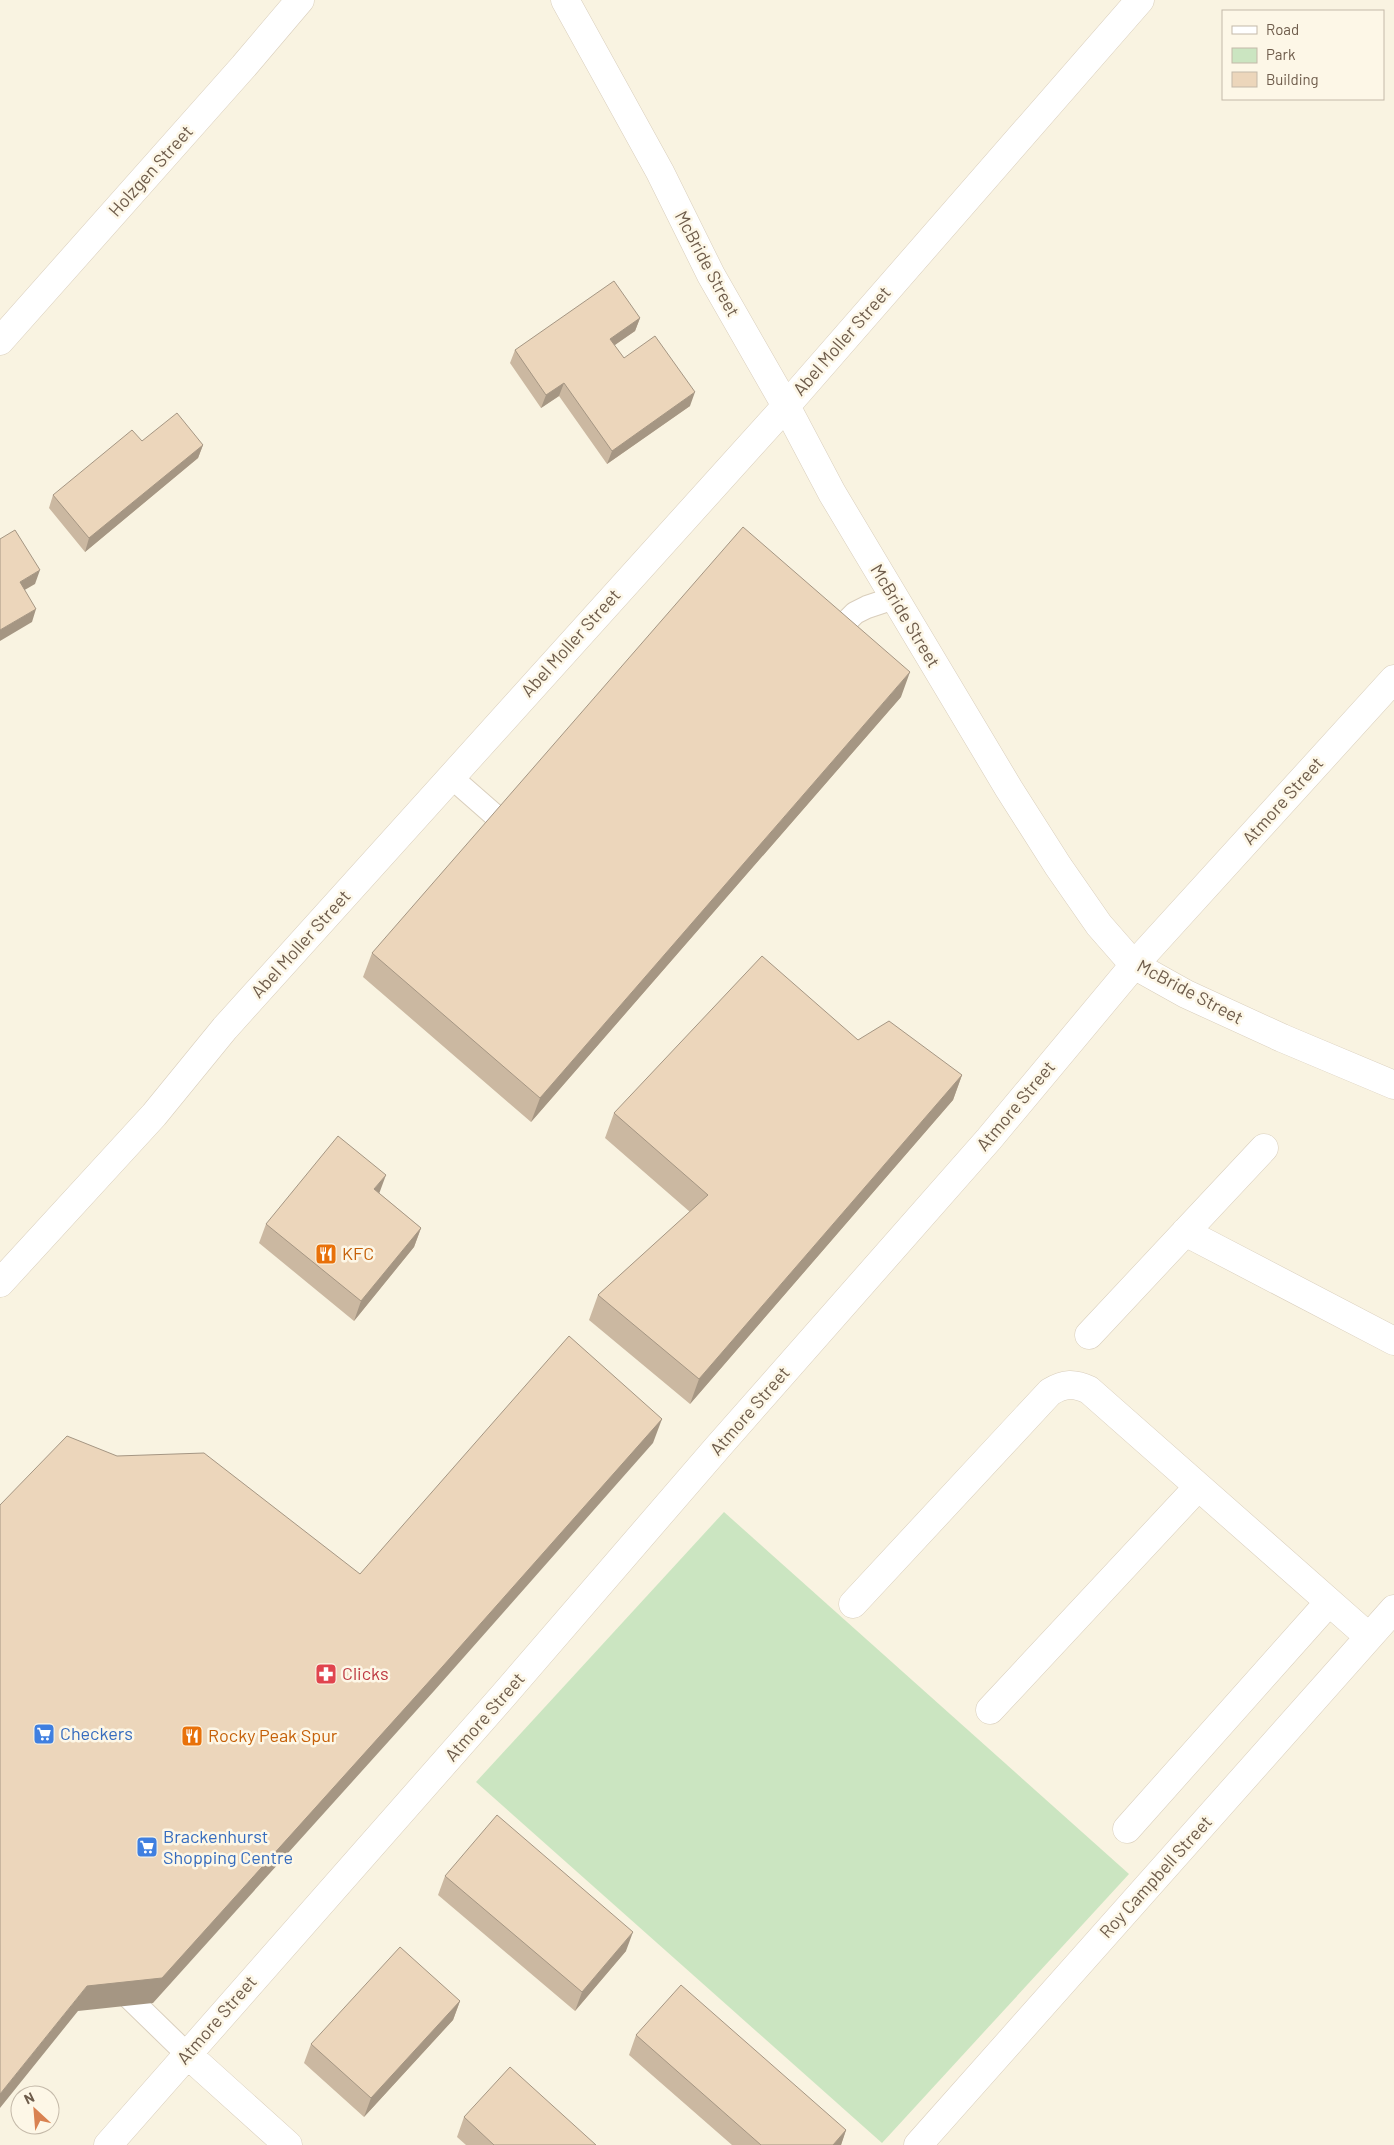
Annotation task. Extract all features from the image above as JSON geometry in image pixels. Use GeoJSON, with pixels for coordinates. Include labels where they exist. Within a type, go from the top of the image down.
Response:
{"type":"FeatureCollection","features":[{"type":"Feature","properties":{"kind":"street","name":"Holzgen Street"},"geometry":{"type":"LineString","coordinates":[[0,341],[244,66],[300,0]]}},
{"type":"Feature","properties":{"kind":"street","name":"McBride Street"},"geometry":{"type":"LineString","coordinates":[[565,0],[660,172],[711,275],[786,406],[832,493],[1009,789],[1058,866],[1099,925],[1134,965],[1186,994],[1394,1086]]}},
{"type":"Feature","properties":{"kind":"street","name":"Abel Moller Street"},"geometry":{"type":"LineString","coordinates":[[0,1283],[154,1115],[225,1028],[786,406],[1140,0]]}},
{"type":"Feature","properties":{"kind":"street","name":"Atmore Street"},"geometry":{"type":"LineString","coordinates":[[108,2145],[989,1139],[1134,965],[1394,679]]}},
{"type":"Feature","properties":{"kind":"street"},"geometry":{"type":"LineString","coordinates":[[1089,1335],[1264,1148]]}},
{"type":"Feature","properties":{"kind":"street"},"geometry":{"type":"LineString","coordinates":[[1185,1232],[1394,1341]]}},
{"type":"Feature","properties":{"kind":"street"},"geometry":{"type":"LineString","coordinates":[[853,1604],[1050,1392],[1062,1385],[1076,1384],[1089,1390],[1369,1637]]}},
{"type":"Feature","properties":{"kind":"street"},"geometry":{"type":"LineString","coordinates":[[990,1710],[1198,1487]]}},
{"type":"Feature","properties":{"kind":"street"},"geometry":{"type":"LineString","coordinates":[[1127,1829],[1329,1602]]}},
{"type":"Feature","properties":{"kind":"street","name":"Roy Campbell Street"},"geometry":{"type":"LineString","coordinates":[[918,2145],[1394,1609]]}},
{"type":"Feature","properties":{"kind":"street"},"geometry":{"type":"LineString","coordinates":[[187,2054],[288,2145]]}},
{"type":"Feature","properties":{"kind":"lane"},"geometry":{"type":"LineString","coordinates":[[814,655],[855,613],[894,598]]}},
{"type":"Feature","properties":{"kind":"lane"},"geometry":{"type":"LineString","coordinates":[[451,777],[533,849]]}},
{"type":"Feature","properties":{"kind":"lane"},"geometry":{"type":"LineString","coordinates":[[97,1967],[187,2054]]}},
{"type":"Feature","properties":{"kind":"green space"},"geometry":{"type":"Polygon","coordinates":[[[724,1512],[1129,1874],[882,2143],[476,1782],[724,1512]]]}},
{"type":"Feature","properties":{"kind":"building"},"geometry":{"type":"Polygon","coordinates":[[[614,281],[640,318],[610,339],[624,358],[655,336],[695,392],[612,451],[564,383],[546,395],[515,350],[614,281]]]}},
{"type":"Feature","properties":{"kind":"building"},"geometry":{"type":"Polygon","coordinates":[[[177,413],[203,445],[89,538],[53,495],[132,430],[142,441],[177,413]]]}},
{"type":"Feature","properties":{"kind":"building"},"geometry":{"type":"Polygon","coordinates":[[[743,527],[910,672],[540,1098],[372,953],[743,527]]]}},
{"type":"Feature","properties":{"kind":"building"},"geometry":{"type":"Polygon","coordinates":[[[15,530],[40,570],[20,582],[36,609],[0,630],[0,539],[15,530]]]}},
{"type":"Feature","properties":{"kind":"building"},"geometry":{"type":"Polygon","coordinates":[[[762,956],[858,1040],[889,1021],[962,1075],[699,1379],[598,1295],[708,1195],[614,1113],[762,956]]]}},
{"type":"Feature","properties":{"kind":"building"},"geometry":{"type":"Polygon","coordinates":[[[338,1136],[386,1175],[374,1189],[421,1228],[361,1301],[266,1224],[338,1136]]]}},
{"type":"Feature","properties":{"kind":"building","name":"Brackenhurst Shopping Centre"},"geometry":{"type":"Polygon","coordinates":[[[569,1336],[662,1419],[162,1978],[87,1986],[0,2094],[0,1505],[67,1436],[117,1456],[204,1453],[360,1574],[569,1336]]]}},
{"type":"Feature","properties":{"kind":"building"},"geometry":{"type":"Polygon","coordinates":[[[497,1815],[633,1932],[582,1992],[445,1876],[497,1815]]]}},
{"type":"Feature","properties":{"kind":"building"},"geometry":{"type":"Polygon","coordinates":[[[400,1947],[460,2001],[371,2098],[311,2044],[400,1947]]]}},
{"type":"Feature","properties":{"kind":"building"},"geometry":{"type":"Polygon","coordinates":[[[681,1985],[846,2130],[833,2145],[761,2145],[636,2035],[681,1985]]]}},
{"type":"Feature","properties":{"kind":"building"},"geometry":{"type":"Polygon","coordinates":[[[510,2067],[596,2145],[494,2145],[464,2117],[510,2067]]]}},
{"type":"Feature","properties":{"kind":"place","name":"KFC"},"geometry":{"type":"Point","coordinates":[326,1254]}},
{"type":"Feature","properties":{"kind":"place","name":"Clicks"},"geometry":{"type":"Point","coordinates":[326,1674]}},
{"type":"Feature","properties":{"kind":"place","name":"Checkers"},"geometry":{"type":"Point","coordinates":[44,1734]}},
{"type":"Feature","properties":{"kind":"place","name":"Rocky Peak Spur"},"geometry":{"type":"Point","coordinates":[192,1736]}},
{"type":"Feature","properties":{"kind":"place","name":"Brackenhurst Shopping Centre"},"geometry":{"type":"Point","coordinates":[147,1847]}}]}
